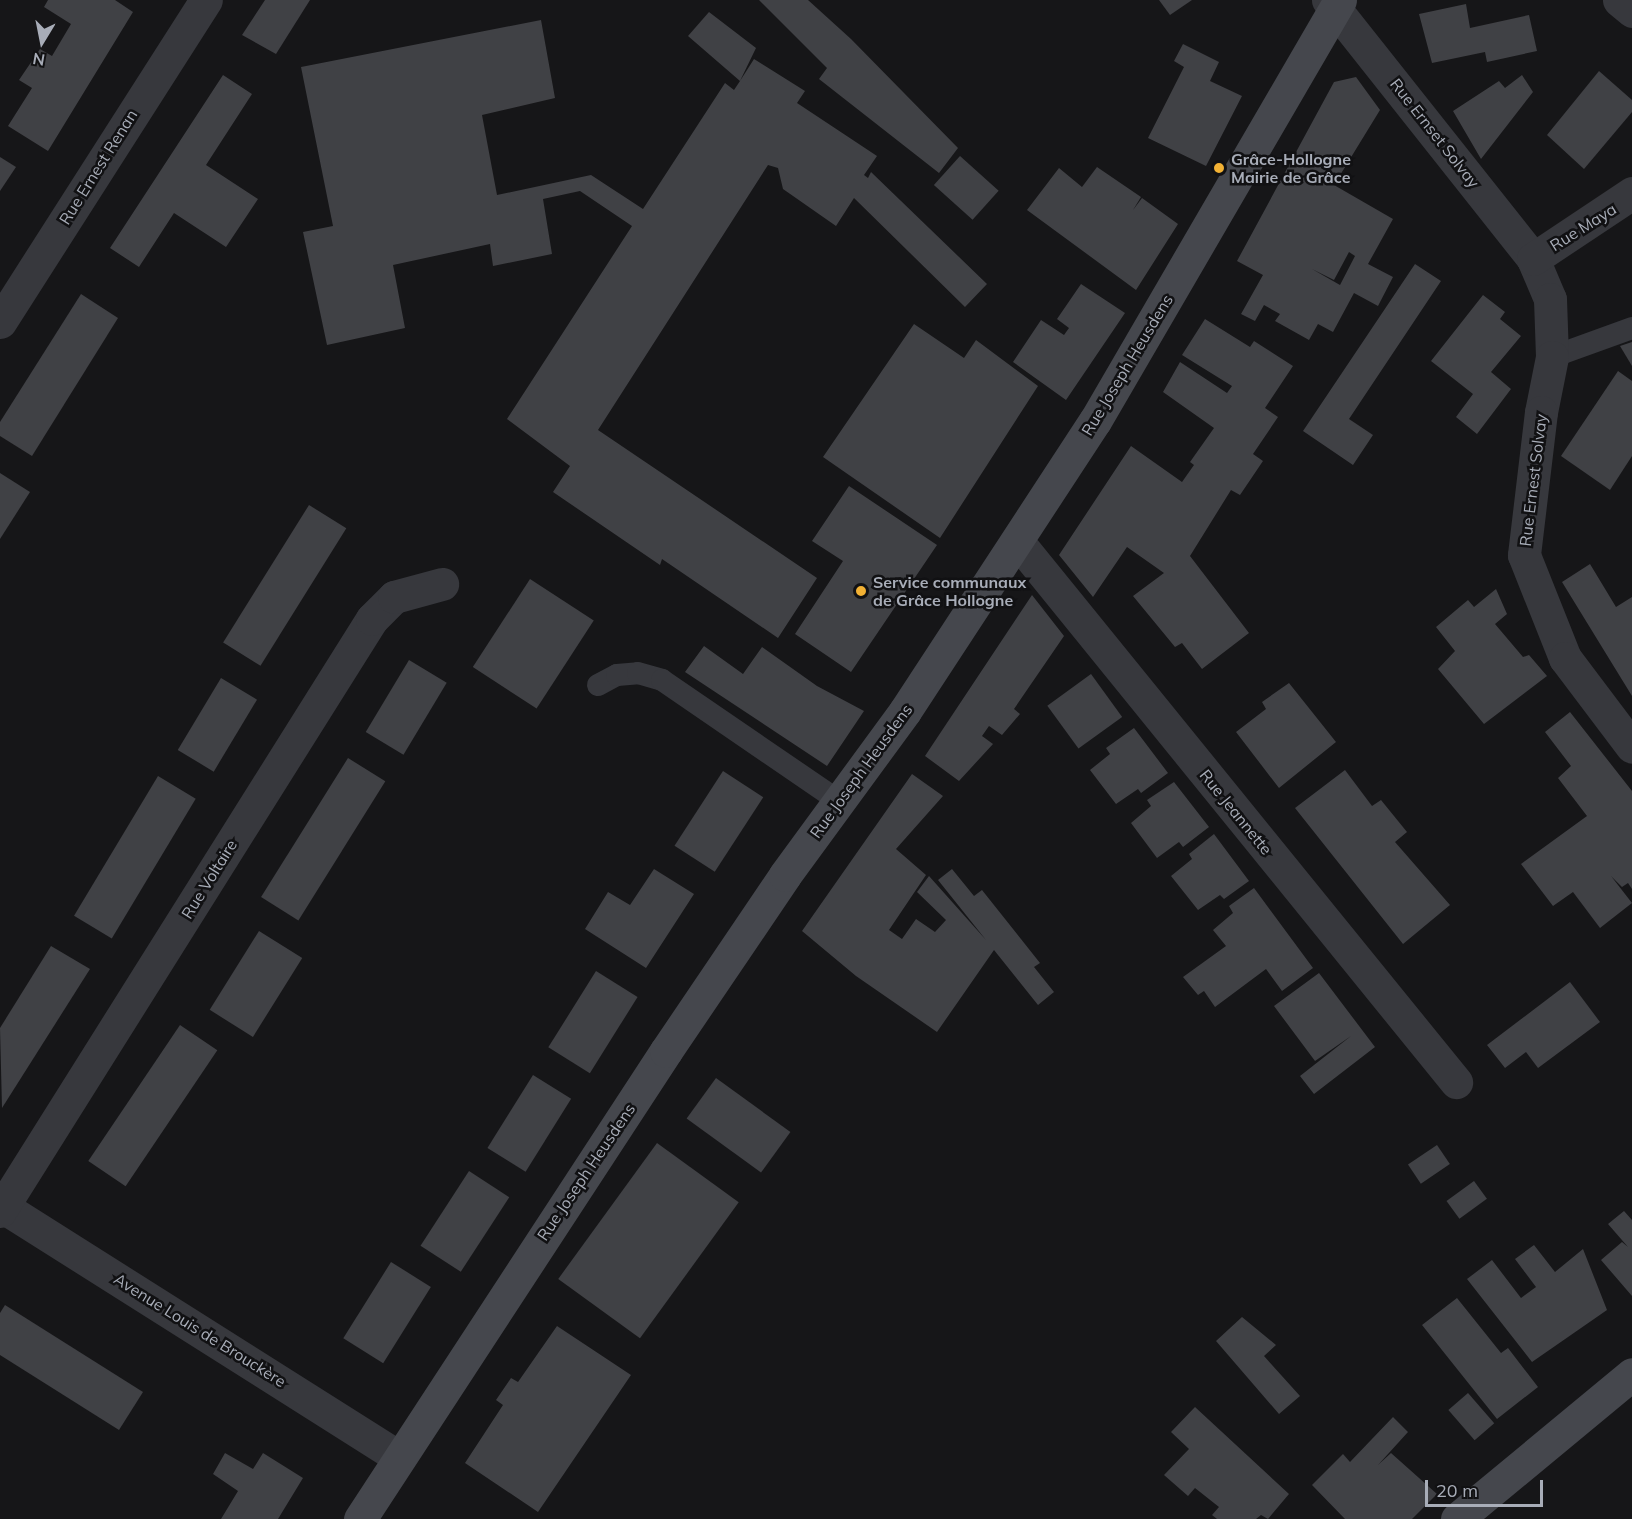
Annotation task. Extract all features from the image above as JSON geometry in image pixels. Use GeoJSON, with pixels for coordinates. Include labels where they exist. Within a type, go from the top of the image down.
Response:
{"type":"FeatureCollection","features":[{"type":"Feature","properties":{"kind":"street"},"geometry":{"type":"LineString","coordinates":[[1619,0],[1632,11]]}},
{"type":"Feature","properties":{"kind":"street","name":"Rue Ernset Solvay"},"geometry":{"type":"LineString","coordinates":[[1335,2],[1533,259]]}},
{"type":"Feature","properties":{"kind":"street","name":"Rue Joseph Heusdens"},"geometry":{"type":"LineString","coordinates":[[360,1519],[693,1012],[839,801],[905,711],[1095,421],[1335,2]]}},
{"type":"Feature","properties":{"kind":"street","name":"Rue Ernest Renan"},"geometry":{"type":"LineString","coordinates":[[0,322],[198,4]]}},
{"type":"Feature","properties":{"kind":"street","name":"Rue Maya"},"geometry":{"type":"LineString","coordinates":[[1533,259],[1632,193]]}},
{"type":"Feature","properties":{"kind":"street","name":"Rue Ernest Solvay"},"geometry":{"type":"LineString","coordinates":[[1533,259],[1550,299],[1552,357],[1541,412],[1524,555],[1565,658],[1632,747]]}},
{"type":"Feature","properties":{"kind":"street","name":"Rue Jeannette"},"geometry":{"type":"LineString","coordinates":[[1017,541],[1456,1082]]}},
{"type":"Feature","properties":{"kind":"street","name":"Rue Voltaire"},"geometry":{"type":"LineString","coordinates":[[1,1208],[372,619],[394,597],[442,584]]}},
{"type":"Feature","properties":{"kind":"street","name":"Avenue Louis de Brouckère"},"geometry":{"type":"LineString","coordinates":[[1,1208],[399,1457]]}},
{"type":"Feature","properties":{"kind":"street"},"geometry":{"type":"LineString","coordinates":[[1457,1519],[1632,1374]]}},
{"type":"Feature","properties":{"kind":"lane"},"geometry":{"type":"LineString","coordinates":[[1552,357],[1632,328]]}},
{"type":"Feature","properties":{"kind":"lane"},"geometry":{"type":"LineString","coordinates":[[598,686],[617,675],[638,673],[662,680],[839,801]]}},
{"type":"Feature","properties":{"kind":"building"},"geometry":{"type":"Polygon","coordinates":[[[48,0],[115,0],[133,12],[48,151],[8,126],[32,88],[19,80],[40,49],[52,56],[71,24],[44,7],[48,0]]]}},
{"type":"Feature","properties":{"kind":"building"},"geometry":{"type":"Polygon","coordinates":[[[265,0],[310,0],[276,54],[242,35],[265,0]]]}},
{"type":"Feature","properties":{"kind":"building"},"geometry":{"type":"Polygon","coordinates":[[[759,0],[808,0],[851,39],[958,148],[939,173],[819,79],[827,68],[759,0]]]}},
{"type":"Feature","properties":{"kind":"building"},"geometry":{"type":"Polygon","coordinates":[[[1159,0],[1192,0],[1170,15],[1159,0]]]}},
{"type":"Feature","properties":{"kind":"building"},"geometry":{"type":"Polygon","coordinates":[[[1466,4],[1470,28],[1529,15],[1537,51],[1487,62],[1485,52],[1432,63],[1419,14],[1466,4]]]}},
{"type":"Feature","properties":{"kind":"building"},"geometry":{"type":"Polygon","coordinates":[[[709,12],[756,48],[740,81],[688,36],[709,12]]]}},
{"type":"Feature","properties":{"kind":"building"},"geometry":{"type":"Polygon","coordinates":[[[541,20],[555,98],[482,115],[497,195],[591,175],[643,209],[725,83],[734,90],[754,59],[805,91],[797,103],[877,156],[864,175],[868,178],[871,172],[987,284],[965,307],[854,198],[836,226],[783,189],[778,168],[768,165],[598,430],[817,578],[778,638],[662,559],[660,565],[553,492],[570,466],[507,419],[632,226],[580,191],[543,199],[552,254],[493,266],[490,244],[393,265],[405,328],[327,345],[303,232],[333,226],[301,67],[541,20]]]}},
{"type":"Feature","properties":{"kind":"building"},"geometry":{"type":"Polygon","coordinates":[[[1183,44],[1219,62],[1210,81],[1242,96],[1206,166],[1148,138],[1184,67],[1174,61],[1183,44]]]}},
{"type":"Feature","properties":{"kind":"building"},"geometry":{"type":"Polygon","coordinates":[[[1599,71],[1632,100],[1632,112],[1584,169],[1547,135],[1599,71]]]}},
{"type":"Feature","properties":{"kind":"building"},"geometry":{"type":"Polygon","coordinates":[[[223,75],[252,94],[206,165],[258,199],[226,247],[174,213],[139,267],[110,248],[223,75]]]}},
{"type":"Feature","properties":{"kind":"building"},"geometry":{"type":"Polygon","coordinates":[[[1522,75],[1533,92],[1481,159],[1453,111],[1499,81],[1505,88],[1522,75]]]}},
{"type":"Feature","properties":{"kind":"building"},"geometry":{"type":"Polygon","coordinates":[[[1356,77],[1380,110],[1334,185],[1393,219],[1368,264],[1393,277],[1378,306],[1354,293],[1333,332],[1318,324],[1309,340],[1275,321],[1280,314],[1264,305],[1255,321],[1241,314],[1263,275],[1237,261],[1334,82],[1356,77]],[[1349,252],[1334,280],[1312,269],[1340,285],[1355,256],[1349,252]]]}},
{"type":"Feature","properties":{"kind":"building"},"geometry":{"type":"Polygon","coordinates":[[[960,156],[999,191],[973,220],[934,185],[960,156]]]}},
{"type":"Feature","properties":{"kind":"building"},"geometry":{"type":"Polygon","coordinates":[[[0,157],[16,167],[0,191],[0,157]]]}},
{"type":"Feature","properties":{"kind":"building"},"geometry":{"type":"Polygon","coordinates":[[[1097,167],[1141,197],[1133,210],[1142,198],[1178,224],[1136,290],[1027,210],[1059,168],[1082,187],[1097,167]]]}},
{"type":"Feature","properties":{"kind":"building"},"geometry":{"type":"Polygon","coordinates":[[[1415,264],[1441,281],[1349,419],[1373,435],[1353,465],[1303,431],[1415,264]]]}},
{"type":"Feature","properties":{"kind":"building"},"geometry":{"type":"Polygon","coordinates":[[[1081,284],[1125,313],[1066,400],[1013,362],[1041,320],[1064,335],[1069,328],[1057,319],[1081,284]]]}},
{"type":"Feature","properties":{"kind":"building"},"geometry":{"type":"Polygon","coordinates":[[[81,294],[118,318],[32,456],[0,436],[0,422],[81,294]]]}},
{"type":"Feature","properties":{"kind":"building"},"geometry":{"type":"Polygon","coordinates":[[[1483,295],[1505,312],[1500,319],[1521,336],[1491,372],[1511,389],[1477,434],[1456,417],[1473,394],[1431,361],[1483,295]]]}},
{"type":"Feature","properties":{"kind":"building"},"geometry":{"type":"Polygon","coordinates":[[[1205,319],[1250,347],[1254,341],[1293,366],[1265,408],[1278,417],[1253,454],[1263,461],[1240,495],[1231,490],[1190,556],[1249,633],[1202,669],[1182,643],[1175,647],[1133,596],[1164,573],[1127,547],[1093,597],[1059,555],[1131,446],[1182,482],[1194,465],[1190,462],[1214,428],[1163,392],[1180,362],[1227,393],[1232,386],[1182,355],[1205,319]]]}},
{"type":"Feature","properties":{"kind":"building"},"geometry":{"type":"Polygon","coordinates":[[[914,324],[964,358],[976,340],[1038,386],[940,538],[823,457],[914,324]]]}},
{"type":"Feature","properties":{"kind":"building"},"geometry":{"type":"Polygon","coordinates":[[[1632,342],[1632,366],[1620,346],[1632,342]]]}},
{"type":"Feature","properties":{"kind":"building"},"geometry":{"type":"Polygon","coordinates":[[[1618,371],[1632,381],[1632,456],[1610,490],[1561,456],[1618,371]]]}},
{"type":"Feature","properties":{"kind":"building"},"geometry":{"type":"Polygon","coordinates":[[[0,473],[30,492],[0,539],[0,473]]]}},
{"type":"Feature","properties":{"kind":"building"},"geometry":{"type":"Polygon","coordinates":[[[849,486],[937,545],[851,672],[795,634],[843,561],[812,541],[849,486]]]}},
{"type":"Feature","properties":{"kind":"building"},"geometry":{"type":"Polygon","coordinates":[[[309,505],[346,528],[260,666],[223,642],[309,505]]]}},
{"type":"Feature","properties":{"kind":"building"},"geometry":{"type":"Polygon","coordinates":[[[1590,564],[1616,607],[1632,597],[1632,696],[1562,582],[1590,564]]]}},
{"type":"Feature","properties":{"kind":"building"},"geometry":{"type":"Polygon","coordinates":[[[530,579],[594,620],[537,708],[473,667],[530,579]]]}},
{"type":"Feature","properties":{"kind":"building"},"geometry":{"type":"Polygon","coordinates":[[[1496,589],[1507,614],[1495,624],[1523,657],[1529,655],[1547,676],[1484,724],[1438,669],[1455,651],[1436,627],[1468,600],[1474,607],[1496,589]]]}},
{"type":"Feature","properties":{"kind":"building"},"geometry":{"type":"Polygon","coordinates":[[[1032,595],[1064,636],[1014,709],[1020,714],[1002,735],[989,726],[982,736],[993,744],[959,781],[925,756],[1032,595]]]}},
{"type":"Feature","properties":{"kind":"building"},"geometry":{"type":"Polygon","coordinates":[[[704,646],[743,674],[762,647],[817,686],[864,711],[827,766],[685,672],[704,646]]]}},
{"type":"Feature","properties":{"kind":"building"},"geometry":{"type":"Polygon","coordinates":[[[409,660],[447,683],[403,755],[366,732],[409,660]]]}},
{"type":"Feature","properties":{"kind":"building"},"geometry":{"type":"Polygon","coordinates":[[[1091,674],[1122,717],[1078,749],[1047,706],[1091,674]]]}},
{"type":"Feature","properties":{"kind":"building"},"geometry":{"type":"Polygon","coordinates":[[[221,678],[257,700],[214,772],[178,750],[221,678]]]}},
{"type":"Feature","properties":{"kind":"building"},"geometry":{"type":"Polygon","coordinates":[[[1289,683],[1336,742],[1279,788],[1236,732],[1266,709],[1262,702],[1289,683]]]}},
{"type":"Feature","properties":{"kind":"building"},"geometry":{"type":"Polygon","coordinates":[[[1570,712],[1632,791],[1632,889],[1628,883],[1622,887],[1611,876],[1632,903],[1600,928],[1573,892],[1553,906],[1521,864],[1587,816],[1558,778],[1571,766],[1545,732],[1570,712]]]}},
{"type":"Feature","properties":{"kind":"building"},"geometry":{"type":"Polygon","coordinates":[[[1134,728],[1168,773],[1141,793],[1138,789],[1116,804],[1090,770],[1110,754],[1106,748],[1134,728]]]}},
{"type":"Feature","properties":{"kind":"building"},"geometry":{"type":"Polygon","coordinates":[[[348,758],[385,781],[298,920],[261,897],[348,758]]]}},
{"type":"Feature","properties":{"kind":"building"},"geometry":{"type":"Polygon","coordinates":[[[1345,770],[1372,806],[1381,800],[1407,832],[1395,842],[1450,905],[1403,944],[1295,808],[1345,770]]]}},
{"type":"Feature","properties":{"kind":"building"},"geometry":{"type":"Polygon","coordinates":[[[723,771],[763,797],[715,872],[675,846],[723,771]]]}},
{"type":"Feature","properties":{"kind":"building"},"geometry":{"type":"Polygon","coordinates":[[[912,774],[943,796],[896,849],[926,875],[889,930],[902,939],[916,919],[935,932],[946,920],[917,892],[929,876],[986,940],[938,880],[952,869],[974,896],[982,890],[1040,963],[1034,967],[1054,992],[1038,1005],[994,950],[937,1032],[856,976],[802,931],[912,774]]]}},
{"type":"Feature","properties":{"kind":"building"},"geometry":{"type":"Polygon","coordinates":[[[158,776],[196,799],[112,938],[74,916],[158,776]]]}},
{"type":"Feature","properties":{"kind":"building"},"geometry":{"type":"Polygon","coordinates":[[[1174,782],[1209,827],[1183,847],[1179,842],[1157,858],[1131,823],[1151,806],[1147,800],[1174,782]]]}},
{"type":"Feature","properties":{"kind":"building"},"geometry":{"type":"Polygon","coordinates":[[[1214,834],[1249,881],[1224,899],[1220,895],[1198,910],[1171,876],[1192,859],[1189,854],[1214,834]]]}},
{"type":"Feature","properties":{"kind":"building"},"geometry":{"type":"Polygon","coordinates":[[[654,869],[694,894],[646,968],[585,929],[608,892],[630,905],[654,869]]]}},
{"type":"Feature","properties":{"kind":"building"},"geometry":{"type":"Polygon","coordinates":[[[1254,888],[1313,968],[1282,991],[1266,969],[1215,1007],[1204,991],[1198,995],[1183,977],[1226,946],[1213,930],[1233,913],[1229,906],[1254,888]]]}},
{"type":"Feature","properties":{"kind":"building"},"geometry":{"type":"Polygon","coordinates":[[[259,931],[302,958],[253,1037],[210,1010],[259,931]]]}},
{"type":"Feature","properties":{"kind":"building"},"geometry":{"type":"Polygon","coordinates":[[[51,946],[90,969],[2,1108],[0,1028],[51,946]]]}},
{"type":"Feature","properties":{"kind":"building"},"geometry":{"type":"Polygon","coordinates":[[[596,971],[638,997],[590,1073],[548,1047],[596,971]]]}},
{"type":"Feature","properties":{"kind":"building"},"geometry":{"type":"Polygon","coordinates":[[[1319,973],[1375,1047],[1314,1094],[1300,1076],[1351,1036],[1315,1061],[1274,1006],[1319,973]]]}},
{"type":"Feature","properties":{"kind":"building"},"geometry":{"type":"Polygon","coordinates":[[[1570,982],[1600,1022],[1538,1068],[1526,1052],[1505,1068],[1487,1045],[1570,982]]]}},
{"type":"Feature","properties":{"kind":"building"},"geometry":{"type":"Polygon","coordinates":[[[180,1025],[217,1050],[126,1186],[88,1161],[180,1025]]]}},
{"type":"Feature","properties":{"kind":"building"},"geometry":{"type":"Polygon","coordinates":[[[533,1075],[571,1099],[526,1172],[487,1148],[533,1075]]]}},
{"type":"Feature","properties":{"kind":"building"},"geometry":{"type":"Polygon","coordinates":[[[716,1078],[790,1132],[761,1173],[687,1118],[716,1078]]]}},
{"type":"Feature","properties":{"kind":"building"},"geometry":{"type":"Polygon","coordinates":[[[657,1143],[739,1202],[640,1338],[558,1279],[657,1143]]]}},
{"type":"Feature","properties":{"kind":"building"},"geometry":{"type":"Polygon","coordinates":[[[1437,1145],[1450,1164],[1421,1184],[1408,1165],[1437,1145]]]}},
{"type":"Feature","properties":{"kind":"building"},"geometry":{"type":"Polygon","coordinates":[[[469,1171],[509,1197],[461,1272],[421,1246],[469,1171]]]}},
{"type":"Feature","properties":{"kind":"building"},"geometry":{"type":"Polygon","coordinates":[[[1474,1181],[1487,1199],[1459,1219],[1446,1201],[1474,1181]]]}},
{"type":"Feature","properties":{"kind":"building"},"geometry":{"type":"Polygon","coordinates":[[[1624,1211],[1632,1220],[1632,1296],[1601,1260],[1622,1242],[1628,1247],[1608,1224],[1624,1211]]]}},
{"type":"Feature","properties":{"kind":"building"},"geometry":{"type":"Polygon","coordinates":[[[1534,1245],[1555,1272],[1583,1249],[1607,1310],[1532,1362],[1467,1279],[1492,1260],[1521,1298],[1536,1287],[1515,1259],[1534,1245]]]}},
{"type":"Feature","properties":{"kind":"building"},"geometry":{"type":"Polygon","coordinates":[[[391,1262],[431,1287],[383,1363],[343,1338],[391,1262]]]}},
{"type":"Feature","properties":{"kind":"building"},"geometry":{"type":"Polygon","coordinates":[[[1457,1298],[1501,1353],[1508,1348],[1538,1387],[1497,1419],[1422,1325],[1457,1298]]]}},
{"type":"Feature","properties":{"kind":"building"},"geometry":{"type":"Polygon","coordinates":[[[5,1305],[143,1392],[119,1430],[0,1355],[0,1313],[5,1305]]]}},
{"type":"Feature","properties":{"kind":"building"},"geometry":{"type":"Polygon","coordinates":[[[1242,1317],[1276,1345],[1264,1356],[1300,1396],[1279,1414],[1216,1341],[1242,1317]]]}},
{"type":"Feature","properties":{"kind":"building"},"geometry":{"type":"Polygon","coordinates":[[[557,1326],[631,1375],[538,1512],[465,1463],[503,1405],[496,1400],[511,1378],[518,1382],[557,1326]]]}},
{"type":"Feature","properties":{"kind":"building"},"geometry":{"type":"Polygon","coordinates":[[[1468,1393],[1494,1423],[1475,1440],[1448,1410],[1468,1393]]]}},
{"type":"Feature","properties":{"kind":"building"},"geometry":{"type":"Polygon","coordinates":[[[1195,1407],[1289,1494],[1268,1519],[1261,1515],[1256,1519],[1217,1519],[1212,1515],[1219,1507],[1195,1488],[1188,1496],[1164,1475],[1189,1449],[1171,1432],[1195,1407]]]}},
{"type":"Feature","properties":{"kind":"building"},"geometry":{"type":"Polygon","coordinates":[[[1393,1417],[1408,1432],[1378,1465],[1391,1453],[1437,1494],[1412,1519],[1345,1519],[1312,1485],[1343,1454],[1350,1462],[1393,1417]]]}},
{"type":"Feature","properties":{"kind":"building"},"geometry":{"type":"Polygon","coordinates":[[[225,1453],[253,1469],[263,1453],[303,1478],[278,1519],[221,1519],[238,1491],[213,1474],[225,1453]]]}},
{"type":"Feature","properties":{"kind":"place","name":"Grâce-Hollogne Mairie de Grâce"},"geometry":{"type":"Point","coordinates":[1219,168]}},
{"type":"Feature","properties":{"kind":"place","name":"Service communaux de Grâce Hollogne"},"geometry":{"type":"Point","coordinates":[861,591]}}]}
